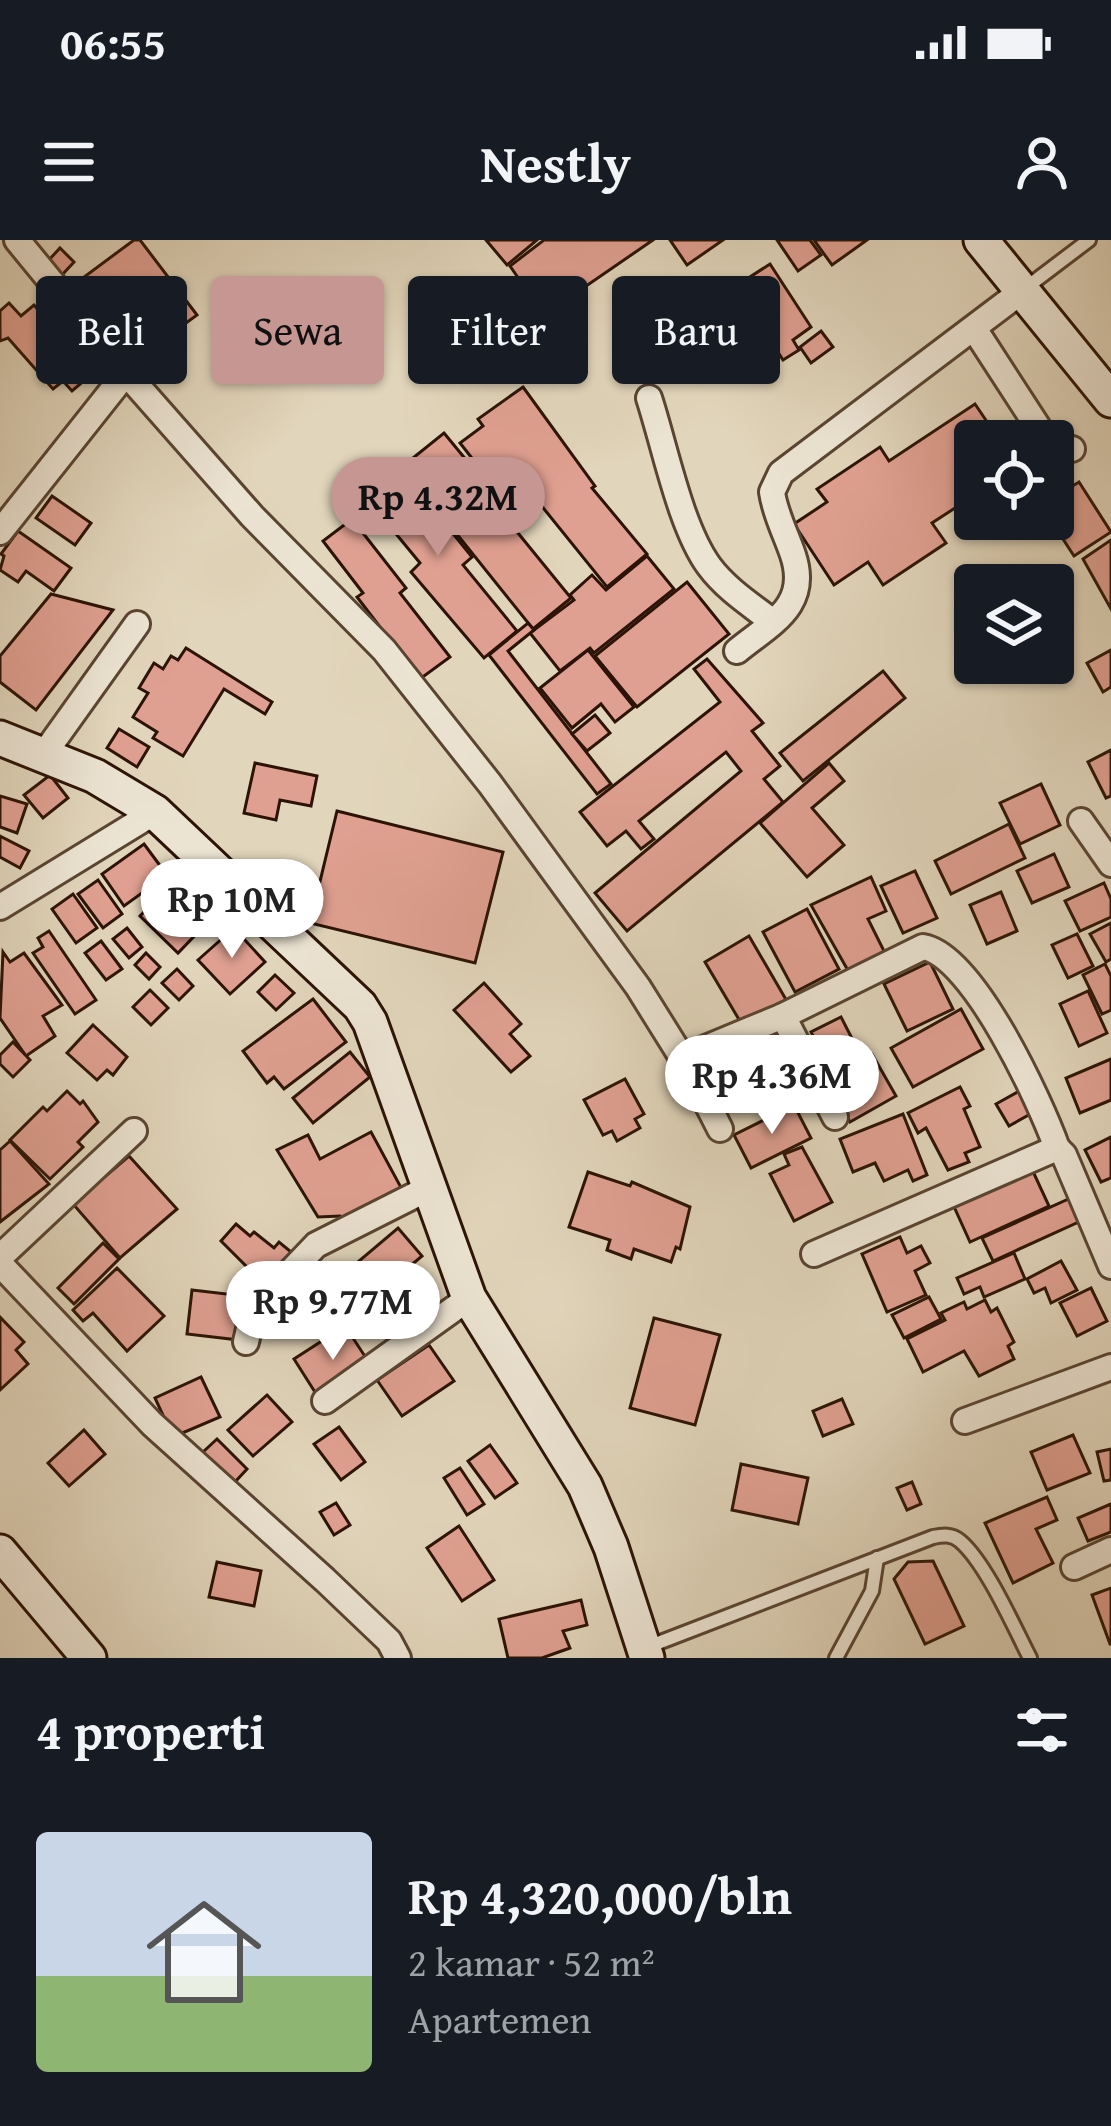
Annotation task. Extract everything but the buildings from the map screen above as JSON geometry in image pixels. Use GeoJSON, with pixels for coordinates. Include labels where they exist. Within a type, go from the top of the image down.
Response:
{"type":"FeatureCollection","features":[{"type":"Feature","properties":{"kind":"street"},"geometry":{"type":"LineString","coordinates":[[17,240],[47,276]]}},
{"type":"Feature","properties":{"kind":"street"},"geometry":{"type":"LineString","coordinates":[[981,240],[1111,400]]}},
{"type":"Feature","properties":{"kind":"street"},"geometry":{"type":"LineString","coordinates":[[737,652],[794,601],[794,558],[773,502],[777,479],[1022,291]]}},
{"type":"Feature","properties":{"kind":"street"},"geometry":{"type":"LineString","coordinates":[[975,330],[1039,420]]}},
{"type":"Feature","properties":{"kind":"street"},"geometry":{"type":"LineString","coordinates":[[0,532],[117,384]]}},
{"type":"Feature","properties":{"kind":"street"},"geometry":{"type":"LineString","coordinates":[[136,384],[252,516],[383,650],[490,784],[638,987],[720,1129]]}},
{"type":"Feature","properties":{"kind":"street"},"geometry":{"type":"LineString","coordinates":[[649,398],[688,530],[710,567],[772,622]]}},
{"type":"Feature","properties":{"kind":"street"},"geometry":{"type":"LineString","coordinates":[[44,754],[137,624]]}},
{"type":"Feature","properties":{"kind":"street"},"geometry":{"type":"LineString","coordinates":[[0,738],[95,776],[155,812],[360,1006],[411,1129],[469,1298],[585,1486],[611,1546],[645,1653]]}},
{"type":"Feature","properties":{"kind":"street"},"geometry":{"type":"LineString","coordinates":[[0,908],[155,812]]}},
{"type":"Feature","properties":{"kind":"street"},"geometry":{"type":"LineString","coordinates":[[1081,821],[1111,864]]}},
{"type":"Feature","properties":{"kind":"street"},"geometry":{"type":"LineString","coordinates":[[696,1052],[783,1016],[922,947],[934,949],[965,976],[1035,1094],[1111,1266]]}},
{"type":"Feature","properties":{"kind":"street"},"geometry":{"type":"LineString","coordinates":[[783,1016],[835,1117]]}},
{"type":"Feature","properties":{"kind":"street"},"geometry":{"type":"LineString","coordinates":[[134,1131],[0,1261],[152,1424],[325,1580],[389,1641],[398,1658]]}},
{"type":"Feature","properties":{"kind":"street"},"geometry":{"type":"LineString","coordinates":[[814,1254],[1057,1148]]}},
{"type":"Feature","properties":{"kind":"street"},"geometry":{"type":"LineString","coordinates":[[246,1342],[253,1311],[316,1245],[429,1189]]}},
{"type":"Feature","properties":{"kind":"street"},"geometry":{"type":"LineString","coordinates":[[325,1401],[469,1298]]}},
{"type":"Feature","properties":{"kind":"street"},"geometry":{"type":"LineString","coordinates":[[965,1421],[1111,1366]]}},
{"type":"Feature","properties":{"kind":"street"},"geometry":{"type":"LineString","coordinates":[[1073,1568],[1111,1550]]}},
{"type":"Feature","properties":{"kind":"street"},"geometry":{"type":"LineString","coordinates":[[0,1552],[89,1658]]}},
{"type":"Feature","properties":{"kind":"lane"},"geometry":{"type":"LineString","coordinates":[[1022,291],[1089,240]]}},
{"type":"Feature","properties":{"kind":"lane"},"geometry":{"type":"LineString","coordinates":[[645,1653],[933,1537],[959,1540],[1008,1614],[1030,1658]]}},
{"type":"Feature","properties":{"kind":"lane"},"geometry":{"type":"LineString","coordinates":[[836,1658],[872,1591],[877,1558]]}}]}
